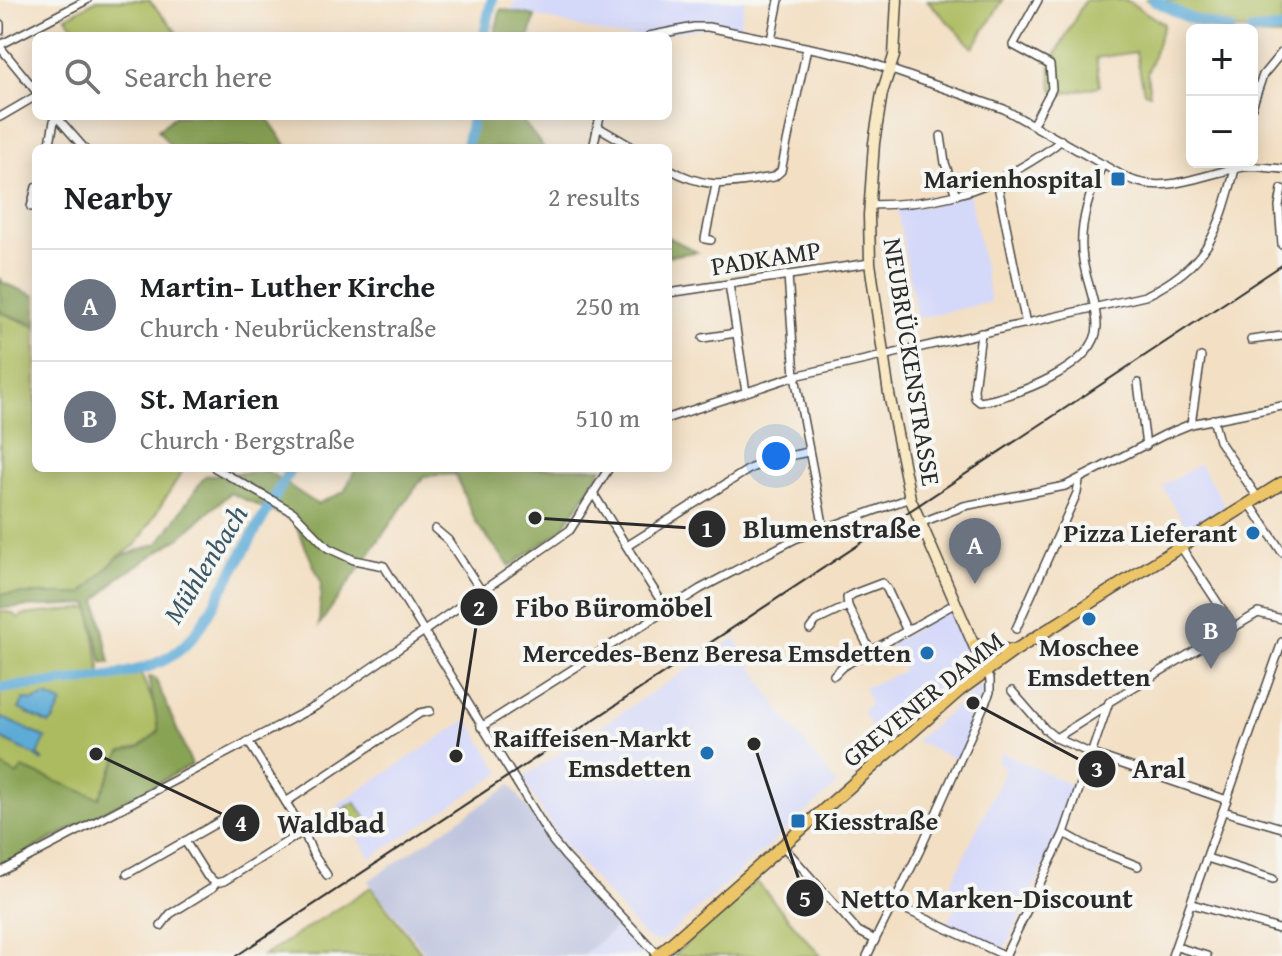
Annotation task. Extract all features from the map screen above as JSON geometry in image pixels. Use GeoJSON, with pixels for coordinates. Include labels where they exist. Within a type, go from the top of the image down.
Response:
{"type":"FeatureCollection","features":[{"type":"Feature","properties":{"kind":"main road","name":"GREVENER DAMM"},"geometry":{"type":"LineString","coordinates":[[657,955],[985,671],[1282,483]]}},
{"type":"Feature","properties":{"kind":"main road"},"geometry":{"type":"LineString","coordinates":[[975,645],[1014,651]]}},
{"type":"Feature","properties":{"kind":"street"},"geometry":{"type":"LineString","coordinates":[[2,45],[87,0]]}},
{"type":"Feature","properties":{"kind":"street"},"geometry":{"type":"LineString","coordinates":[[771,40],[779,0]]}},
{"type":"Feature","properties":{"kind":"street","name":"NEUBRÜCKENSTRASSE"},"geometry":{"type":"LineString","coordinates":[[897,0],[896,37],[878,111],[869,205],[870,263],[883,354],[910,498],[985,671]]}},
{"type":"Feature","properties":{"kind":"street"},"geometry":{"type":"LineString","coordinates":[[1033,124],[1052,89],[1050,65],[1013,45],[1038,0]]}},
{"type":"Feature","properties":{"kind":"street"},"geometry":{"type":"LineString","coordinates":[[0,24],[2,45],[32,88]]}},
{"type":"Feature","properties":{"kind":"street"},"geometry":{"type":"LineString","coordinates":[[669,32],[708,27],[854,57],[1004,109],[1146,186],[1191,180],[1227,168]]}},
{"type":"Feature","properties":{"kind":"street"},"geometry":{"type":"LineString","coordinates":[[672,170],[695,182],[716,185],[774,177],[781,171],[807,48]]}},
{"type":"Feature","properties":{"kind":"street"},"geometry":{"type":"LineString","coordinates":[[1256,96],[1263,75],[1282,52]]}},
{"type":"Feature","properties":{"kind":"street"},"geometry":{"type":"LineString","coordinates":[[0,117],[32,97]]}},
{"type":"Feature","properties":{"kind":"street"},"geometry":{"type":"LineString","coordinates":[[50,144],[55,120]]}},
{"type":"Feature","properties":{"kind":"street"},"geometry":{"type":"LineString","coordinates":[[60,120],[80,144]]}},
{"type":"Feature","properties":{"kind":"street"},"geometry":{"type":"LineString","coordinates":[[594,144],[599,120]]}},
{"type":"Feature","properties":{"kind":"street"},"geometry":{"type":"LineString","coordinates":[[598,127],[627,144]]}},
{"type":"Feature","properties":{"kind":"street"},"geometry":{"type":"LineString","coordinates":[[941,136],[945,163],[956,195]]}},
{"type":"Feature","properties":{"kind":"street"},"geometry":{"type":"LineString","coordinates":[[869,205],[910,205],[956,195],[997,181],[1053,148],[1061,140]]}},
{"type":"Feature","properties":{"kind":"street"},"geometry":{"type":"LineString","coordinates":[[981,333],[974,390],[975,398],[980,402],[1001,398],[1038,384],[1063,370],[1095,338],[1097,326],[1082,257],[1082,237],[1093,184],[1103,164]]}},
{"type":"Feature","properties":{"kind":"street"},"geometry":{"type":"LineString","coordinates":[[1258,167],[1282,169]]}},
{"type":"Feature","properties":{"kind":"street"},"geometry":{"type":"LineString","coordinates":[[672,417],[795,376],[1127,302],[1152,292],[1173,280],[1199,258],[1222,220],[1235,168]]}},
{"type":"Feature","properties":{"kind":"street"},"geometry":{"type":"LineString","coordinates":[[997,181],[1026,324]]}},
{"type":"Feature","properties":{"kind":"street"},"geometry":{"type":"LineString","coordinates":[[711,240],[705,239],[716,185]]}},
{"type":"Feature","properties":{"kind":"street"},"geometry":{"type":"LineString","coordinates":[[1282,189],[1279,206],[1282,245]]}},
{"type":"Feature","properties":{"kind":"street"},"geometry":{"type":"LineString","coordinates":[[31,207],[32,203]]}},
{"type":"Feature","properties":{"kind":"street","name":"PADKAMP"},"geometry":{"type":"LineString","coordinates":[[672,292],[870,263]]}},
{"type":"Feature","properties":{"kind":"street"},"geometry":{"type":"LineString","coordinates":[[788,275],[795,376],[824,529]]}},
{"type":"Feature","properties":{"kind":"street"},"geometry":{"type":"LineString","coordinates":[[729,284],[746,392]]}},
{"type":"Feature","properties":{"kind":"street"},"geometry":{"type":"LineString","coordinates":[[703,338],[736,333]]}},
{"type":"Feature","properties":{"kind":"street"},"geometry":{"type":"LineString","coordinates":[[1251,340],[1282,336]]}},
{"type":"Feature","properties":{"kind":"street"},"geometry":{"type":"LineString","coordinates":[[1191,424],[1201,357]]}},
{"type":"Feature","properties":{"kind":"street"},"geometry":{"type":"LineString","coordinates":[[1138,383],[1146,446]]}},
{"type":"Feature","properties":{"kind":"street"},"geometry":{"type":"LineString","coordinates":[[920,523],[964,506],[1079,481],[1164,435],[1191,424],[1282,406]]}},
{"type":"Feature","properties":{"kind":"street"},"geometry":{"type":"LineString","coordinates":[[1213,419],[1219,441],[1282,552]]}},
{"type":"Feature","properties":{"kind":"street"},"geometry":{"type":"LineString","coordinates":[[627,546],[751,468],[808,452]]}},
{"type":"Feature","properties":{"kind":"street"},"geometry":{"type":"LineString","coordinates":[[222,472],[293,512],[328,548],[354,560],[384,566],[481,727],[565,856],[657,955]]}},
{"type":"Feature","properties":{"kind":"street"},"geometry":{"type":"LineString","coordinates":[[0,872],[316,706],[570,530],[606,472]]}},
{"type":"Feature","properties":{"kind":"street"},"geometry":{"type":"LineString","coordinates":[[1016,629],[1077,493],[1079,481]]}},
{"type":"Feature","properties":{"kind":"street"},"geometry":{"type":"LineString","coordinates":[[593,493],[666,609]]}},
{"type":"Feature","properties":{"kind":"street"},"geometry":{"type":"LineString","coordinates":[[481,727],[666,609],[795,539],[910,498]]}},
{"type":"Feature","properties":{"kind":"street"},"geometry":{"type":"LineString","coordinates":[[435,529],[448,540],[482,592]]}},
{"type":"Feature","properties":{"kind":"street"},"geometry":{"type":"LineString","coordinates":[[1181,547],[1233,626]]}},
{"type":"Feature","properties":{"kind":"street"},"geometry":{"type":"LineString","coordinates":[[870,650],[848,606],[847,598],[853,594],[882,583],[906,629]]}},
{"type":"Feature","properties":{"kind":"street"},"geometry":{"type":"LineString","coordinates":[[834,675],[870,650],[956,603]]}},
{"type":"Feature","properties":{"kind":"street"},"geometry":{"type":"LineString","coordinates":[[810,629],[816,621],[848,606]]}},
{"type":"Feature","properties":{"kind":"street"},"geometry":{"type":"LineString","coordinates":[[1056,738],[1233,626],[1258,613],[1282,619]]}},
{"type":"Feature","properties":{"kind":"street"},"geometry":{"type":"LineString","coordinates":[[1172,956],[1282,642]]}},
{"type":"Feature","properties":{"kind":"street"},"geometry":{"type":"LineString","coordinates":[[867,956],[894,904],[990,692],[990,679],[985,671]]}},
{"type":"Feature","properties":{"kind":"street"},"geometry":{"type":"LineString","coordinates":[[1012,691],[1056,738],[1090,753],[1227,800]]}},
{"type":"Feature","properties":{"kind":"street"},"geometry":{"type":"LineString","coordinates":[[894,904],[1004,956],[1064,833],[1105,707]]}},
{"type":"Feature","properties":{"kind":"street"},"geometry":{"type":"LineString","coordinates":[[286,802],[420,713],[430,711]]}},
{"type":"Feature","properties":{"kind":"street"},"geometry":{"type":"LineString","coordinates":[[248,741],[327,875]]}},
{"type":"Feature","properties":{"kind":"street"},"geometry":{"type":"LineString","coordinates":[[1223,811],[1282,828]]}},
{"type":"Feature","properties":{"kind":"street"},"geometry":{"type":"LineString","coordinates":[[127,874],[222,820]]}},
{"type":"Feature","properties":{"kind":"street"},"geometry":{"type":"LineString","coordinates":[[161,926],[170,914],[216,883],[320,821]]}},
{"type":"Feature","properties":{"kind":"street"},"geometry":{"type":"LineString","coordinates":[[1064,833],[1089,847],[1138,866]]}},
{"type":"Feature","properties":{"kind":"street"},"geometry":{"type":"LineString","coordinates":[[185,841],[207,876],[216,883]]}},
{"type":"Feature","properties":{"kind":"street"},"geometry":{"type":"LineString","coordinates":[[782,845],[858,931],[875,940]]}},
{"type":"Feature","properties":{"kind":"street"},"geometry":{"type":"LineString","coordinates":[[1207,858],[1273,879]]}},
{"type":"Feature","properties":{"kind":"street"},"geometry":{"type":"LineString","coordinates":[[1192,904],[1282,930]]}},
{"type":"Feature","properties":{"kind":"street"},"geometry":{"type":"LineString","coordinates":[[1177,947],[1207,956]]}},
{"type":"Feature","properties":{"kind":"shaded area"},"geometry":{"type":"Polygon","coordinates":[[[516,0],[745,0],[738,33],[708,27],[672,32],[599,32],[511,10],[516,0]]]}},
{"type":"Feature","properties":{"kind":"shaded area"},"geometry":{"type":"Polygon","coordinates":[[[969,194],[991,302],[917,318],[897,209],[930,206],[969,194]]]}},
{"type":"Feature","properties":{"kind":"shaded area"},"geometry":{"type":"Polygon","coordinates":[[[1200,464],[1227,509],[1189,531],[1162,486],[1200,464]]]}},
{"type":"Feature","properties":{"kind":"shaded area"},"geometry":{"type":"Polygon","coordinates":[[[953,609],[971,658],[963,672],[882,746],[862,710],[870,704],[864,688],[903,671],[890,643],[953,609]]]}},
{"type":"Feature","properties":{"kind":"shaded area"},"geometry":{"type":"Polygon","coordinates":[[[735,638],[780,711],[837,785],[663,940],[655,942],[646,938],[558,838],[522,778],[735,638]]]}},
{"type":"Feature","properties":{"kind":"shaded area"},"geometry":{"type":"Polygon","coordinates":[[[980,686],[985,690],[958,760],[915,741],[980,686]]]}},
{"type":"Feature","properties":{"kind":"shaded area"},"geometry":{"type":"Polygon","coordinates":[[[468,719],[501,773],[371,858],[337,805],[468,719]]]}},
{"type":"Feature","properties":{"kind":"shaded area"},"geometry":{"type":"Polygon","coordinates":[[[1002,752],[1075,787],[1058,837],[1004,950],[947,923],[959,900],[946,894],[1006,768],[997,762],[1002,752]]]}},
{"type":"Feature","properties":{"kind":"shaded area"},"geometry":{"type":"Polygon","coordinates":[[[511,785],[570,870],[621,924],[581,956],[428,956],[368,881],[511,785]]]}},
{"type":"Feature","properties":{"kind":"shaded area"},"geometry":{"type":"Polygon","coordinates":[[[621,924],[642,948],[642,956],[581,956],[621,924]]]}},
{"type":"Feature","properties":{"kind":"green space"},"geometry":{"type":"Polygon","coordinates":[[[97,0],[149,0],[177,32],[79,32],[66,17],[97,0]]]}},
{"type":"Feature","properties":{"kind":"green space"},"geometry":{"type":"Polygon","coordinates":[[[927,0],[1003,0],[973,48],[927,0]]]}},
{"type":"Feature","properties":{"kind":"green space"},"geometry":{"type":"Polygon","coordinates":[[[1085,0],[1126,0],[1164,24],[1147,74],[1150,94],[1144,92],[1136,52],[1096,58],[1100,86],[1062,94],[1052,89],[1050,65],[1085,0]]]}},
{"type":"Feature","properties":{"kind":"green space"},"geometry":{"type":"Polygon","coordinates":[[[1147,0],[1282,0],[1282,36],[1258,35],[1258,24],[1202,24],[1173,14],[1147,0]]]}},
{"type":"Feature","properties":{"kind":"green space"},"geometry":{"type":"Polygon","coordinates":[[[501,9],[535,16],[531,32],[495,32],[501,9]]]}},
{"type":"Feature","properties":{"kind":"green space"},"geometry":{"type":"Polygon","coordinates":[[[170,120],[269,120],[285,144],[169,144],[158,130],[170,120]]]}},
{"type":"Feature","properties":{"kind":"green space"},"geometry":{"type":"Polygon","coordinates":[[[474,120],[522,120],[541,144],[468,144],[474,120]]]}},
{"type":"Feature","properties":{"kind":"green space"},"geometry":{"type":"Polygon","coordinates":[[[672,239],[697,252],[672,255],[672,239]]]}},
{"type":"Feature","properties":{"kind":"green space"},"geometry":{"type":"Polygon","coordinates":[[[0,277],[3,283],[32,294],[32,324],[0,312],[0,277]]]}},
{"type":"Feature","properties":{"kind":"green space"},"geometry":{"type":"Polygon","coordinates":[[[0,312],[32,325],[32,472],[182,472],[137,544],[118,557],[82,594],[0,594],[0,312]]]}},
{"type":"Feature","properties":{"kind":"green space"},"geometry":{"type":"Polygon","coordinates":[[[269,472],[317,504],[344,492],[354,472],[599,472],[562,530],[510,566],[476,523],[455,474],[424,476],[319,625],[321,582],[294,521],[230,493],[182,536],[117,579],[97,600],[110,663],[102,662],[89,604],[0,608],[0,594],[82,594],[118,557],[159,543],[205,476],[269,472]]]}},
{"type":"Feature","properties":{"kind":"green space"},"geometry":{"type":"Polygon","coordinates":[[[90,608],[102,681],[141,674],[164,728],[161,737],[167,779],[0,867],[0,611],[19,618],[22,615],[90,608]]]}},
{"type":"Feature","properties":{"kind":"green space"},"geometry":{"type":"Polygon","coordinates":[[[148,677],[155,678],[192,765],[0,866],[0,765],[17,775],[22,768],[99,798],[121,752],[140,747],[159,731],[148,677]]]}},
{"type":"Feature","properties":{"kind":"green space"},"geometry":{"type":"Polygon","coordinates":[[[355,802],[371,826],[358,834],[342,810],[355,802]]]}},
{"type":"Feature","properties":{"kind":"green space"},"geometry":{"type":"Polygon","coordinates":[[[756,881],[821,956],[673,956],[674,955],[756,881]]]}},
{"type":"Feature","properties":{"kind":"green space"},"geometry":{"type":"Polygon","coordinates":[[[371,887],[424,956],[263,956],[371,887]]]}},
{"type":"Feature","properties":{"kind":"water"},"geometry":{"type":"Polygon","coordinates":[[[47,696],[62,703],[49,724],[19,709],[24,699],[32,701],[47,696]]]}},
{"type":"Feature","properties":{"kind":"water"},"geometry":{"type":"Polygon","coordinates":[[[3,718],[46,738],[37,756],[42,761],[0,738],[3,718]]]}},
{"type":"Feature","properties":{"kind":"waterway","name":"Mühlenbach"},"geometry":{"type":"LineString","coordinates":[[485,32],[492,0]]}},
{"type":"Feature","properties":{"kind":"waterway","name":"Mühlenbach"},"geometry":{"type":"LineString","coordinates":[[1154,0],[1189,18],[1210,24]]}},
{"type":"Feature","properties":{"kind":"waterway","name":"Mühlenbach"},"geometry":{"type":"LineString","coordinates":[[1258,31],[1282,29]]}},
{"type":"Feature","properties":{"kind":"waterway","name":"Mühlenbach"},"geometry":{"type":"LineString","coordinates":[[467,144],[472,120]]}},
{"type":"Feature","properties":{"kind":"waterway","name":"Mühlenbach"},"geometry":{"type":"LineString","coordinates":[[0,688],[112,676],[154,665],[176,652],[205,620],[289,472]]}},
{"type":"Feature","properties":{"kind":"railway"},"geometry":{"type":"LineString","coordinates":[[236,956],[1282,265]]}},
{"type":"Feature","properties":{"kind":"place","name":"Marienhospital"},"geometry":{"type":"Point","coordinates":[1118,179]}},
{"type":"Feature","properties":{"kind":"place","name":"Blumenstraße"},"geometry":{"type":"Point","coordinates":[535,518]}},
{"type":"Feature","properties":{"kind":"place","name":"Pizza Lieferant"},"geometry":{"type":"Point","coordinates":[1253,533]}},
{"type":"Feature","properties":{"kind":"place","name":"Martin- Luther Kirche"},"geometry":{"type":"Point","coordinates":[975,584]}},
{"type":"Feature","properties":{"kind":"place","name":"Moschee Emsdetten"},"geometry":{"type":"Point","coordinates":[1089,619]}},
{"type":"Feature","properties":{"kind":"place","name":"Mercedes-Benz Beresa Emsdetten"},"geometry":{"type":"Point","coordinates":[927,653]}},
{"type":"Feature","properties":{"kind":"place","name":"St. Marien"},"geometry":{"type":"Point","coordinates":[1211,669]}},
{"type":"Feature","properties":{"kind":"place","name":"Aral"},"geometry":{"type":"Point","coordinates":[973,703]}},
{"type":"Feature","properties":{"kind":"place","name":"Netto Marken-Discount"},"geometry":{"type":"Point","coordinates":[754,744]}},
{"type":"Feature","properties":{"kind":"place","name":"Raiffeisen-Markt Emsdetten"},"geometry":{"type":"Point","coordinates":[707,753]}},
{"type":"Feature","properties":{"kind":"place","name":"Waldbad"},"geometry":{"type":"Point","coordinates":[96,754]}},
{"type":"Feature","properties":{"kind":"place","name":"Fibo Büromöbel"},"geometry":{"type":"Point","coordinates":[456,756]}},
{"type":"Feature","properties":{"kind":"place","name":"Kiesstraße"},"geometry":{"type":"Point","coordinates":[798,821]}}]}
